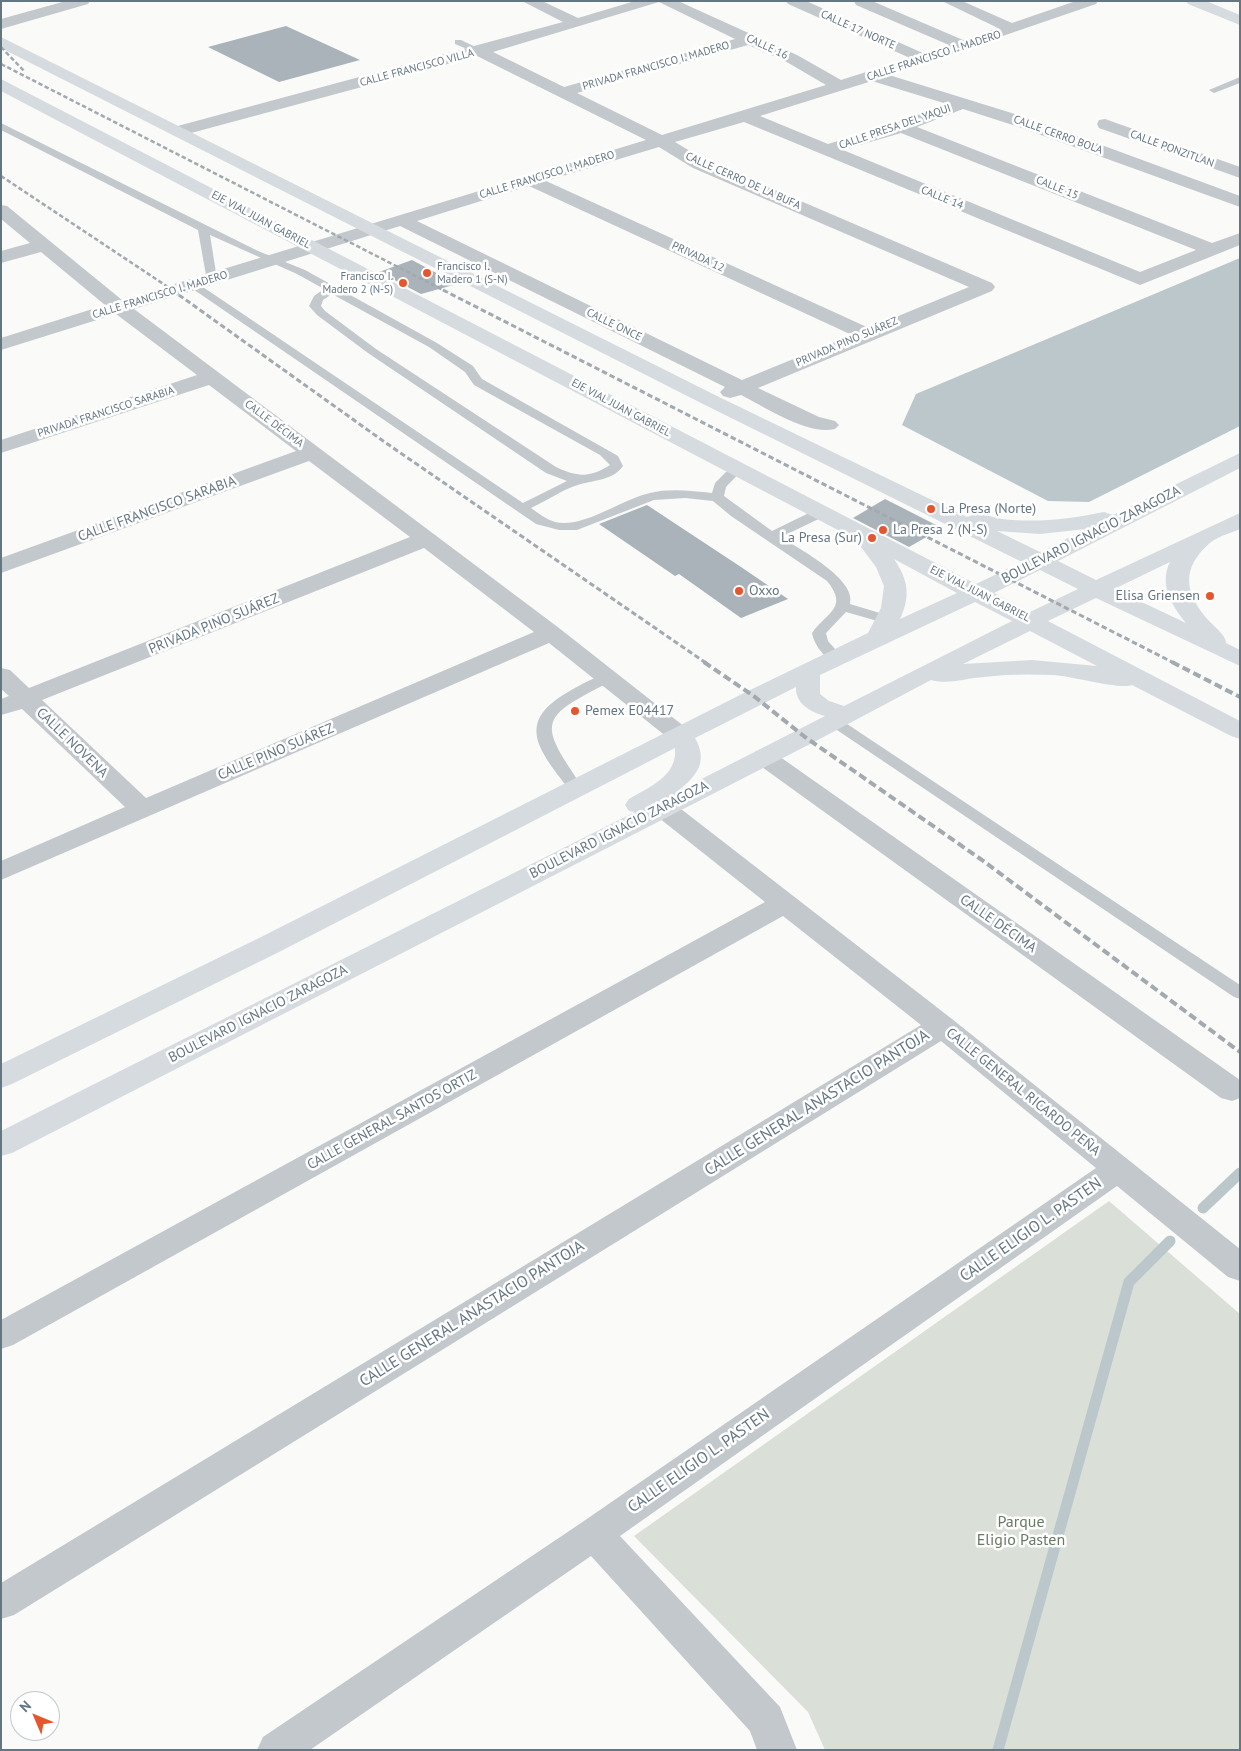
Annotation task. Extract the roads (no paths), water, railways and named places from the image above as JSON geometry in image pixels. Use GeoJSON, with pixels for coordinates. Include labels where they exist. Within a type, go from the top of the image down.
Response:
{"type":"FeatureCollection","features":[{"type":"Feature","properties":{"kind":"main road"},"geometry":{"type":"LineString","coordinates":[[1194,1],[1240,21]]}},
{"type":"Feature","properties":{"kind":"main road"},"geometry":{"type":"LineString","coordinates":[[1,42],[180,131],[369,230],[1234,657]]}},
{"type":"Feature","properties":{"kind":"main road","name":"EJE VIAL JUAN GABRIEL"},"geometry":{"type":"LineString","coordinates":[[1,84],[1031,620],[1240,731]]}},
{"type":"Feature","properties":{"kind":"main road","name":"BOULEVARD IGNACIO ZARAGOZA"},"geometry":{"type":"LineString","coordinates":[[1,1077],[836,658],[883,629],[976,593],[1041,562],[1132,513],[1240,459]]}},
{"type":"Feature","properties":{"kind":"main road"},"geometry":{"type":"LineString","coordinates":[[944,515],[1002,526],[1042,529],[1065,527],[1132,513]]}},
{"type":"Feature","properties":{"kind":"main road","name":"BOULEVARD IGNACIO ZARAGOZA"},"geometry":{"type":"LineString","coordinates":[[1,1145],[914,679],[1095,588],[1204,539],[1240,520]]}},
{"type":"Feature","properties":{"kind":"main road"},"geometry":{"type":"LineString","coordinates":[[856,530],[885,563],[896,579],[897,594],[883,629]]}},
{"type":"Feature","properties":{"kind":"main road"},"geometry":{"type":"LineString","coordinates":[[1204,539],[1183,560],[1178,570],[1177,584],[1182,602],[1196,622],[1234,657]]}},
{"type":"Feature","properties":{"kind":"main road"},"geometry":{"type":"LineString","coordinates":[[914,679],[983,668],[1043,667],[1120,679],[1168,693]]}},
{"type":"Feature","properties":{"kind":"main road"},"geometry":{"type":"LineString","coordinates":[[808,672],[808,695],[814,702],[840,718]]}},
{"type":"Feature","properties":{"kind":"main road"},"geometry":{"type":"LineString","coordinates":[[590,845],[616,820],[666,787],[687,767],[691,760],[690,752],[681,736]]}},
{"type":"Feature","properties":{"kind":"street"},"geometry":{"type":"LineString","coordinates":[[1,24],[83,1]]}},
{"type":"Feature","properties":{"kind":"street"},"geometry":{"type":"LineString","coordinates":[[529,1],[577,23]]}},
{"type":"Feature","properties":{"kind":"street","name":"CALLE FRANCISCO VILLA"},"geometry":{"type":"LineString","coordinates":[[180,131],[479,52],[652,1]]}},
{"type":"Feature","properties":{"kind":"street","name":"CALLE 16"},"geometry":{"type":"LineString","coordinates":[[665,1],[791,58],[840,86]]}},
{"type":"Feature","properties":{"kind":"street","name":"CALLE 17 NORTE"},"geometry":{"type":"LineString","coordinates":[[793,1],[924,60]]}},
{"type":"Feature","properties":{"kind":"street"},"geometry":{"type":"LineString","coordinates":[[949,1],[1012,30]]}},
{"type":"Feature","properties":{"kind":"street","name":"CALLE FRANCISCO I. MADERO"},"geometry":{"type":"LineString","coordinates":[[1,344],[530,180],[874,76],[1012,30],[1091,1]]}},
{"type":"Feature","properties":{"kind":"street"},"geometry":{"type":"LineString","coordinates":[[861,2],[964,46]]}},
{"type":"Feature","properties":{"kind":"street"},"geometry":{"type":"LineString","coordinates":[[969,10],[990,4]]}},
{"type":"Feature","properties":{"kind":"street","name":"PRIVADA FRANCISCO I. MADERO"},"geometry":{"type":"LineString","coordinates":[[562,92],[750,39]]}},
{"type":"Feature","properties":{"kind":"street","name":"CALLE CERRO DE LA BUFA"},"geometry":{"type":"LineString","coordinates":[[479,52],[661,141],[699,164],[985,287]]}},
{"type":"Feature","properties":{"kind":"street","name":"CALLE CERRO BOLA"},"geometry":{"type":"LineString","coordinates":[[874,76],[1067,137],[1240,202]]}},
{"type":"Feature","properties":{"kind":"street","name":"CALLE PRESA DEL YAQUI"},"geometry":{"type":"LineString","coordinates":[[826,150],[902,127],[964,103]]}},
{"type":"Feature","properties":{"kind":"street","name":"CALLE 14"},"geometry":{"type":"LineString","coordinates":[[745,116],[1140,279],[1213,250]]}},
{"type":"Feature","properties":{"kind":"street","name":"CALLE PONZITLAN"},"geometry":{"type":"LineString","coordinates":[[1067,137],[1125,118]]}},
{"type":"Feature","properties":{"kind":"street","name":"CALLE PONZITLAN"},"geometry":{"type":"LineString","coordinates":[[1105,124],[1240,173]]}},
{"type":"Feature","properties":{"kind":"street","name":"CALLE 15"},"geometry":{"type":"LineString","coordinates":[[902,127],[1213,250]]}},
{"type":"Feature","properties":{"kind":"street","name":"PRIVADA 12"},"geometry":{"type":"LineString","coordinates":[[530,180],[866,334]]}},
{"type":"Feature","properties":{"kind":"street","name":"CALLE DÉCIMA"},"geometry":{"type":"LineString","coordinates":[[1,210],[120,308],[551,633],[681,736]]}},
{"type":"Feature","properties":{"kind":"street","name":"CALLE ONCE"},"geometry":{"type":"LineString","coordinates":[[401,220],[814,423],[828,426]]}},
{"type":"Feature","properties":{"kind":"street"},"geometry":{"type":"LineString","coordinates":[[1213,250],[1240,238]]}},
{"type":"Feature","properties":{"kind":"street"},"geometry":{"type":"LineString","coordinates":[[1,258],[45,246]]}},
{"type":"Feature","properties":{"kind":"street","name":"PRIVADA PINO SUÁREZ"},"geometry":{"type":"LineString","coordinates":[[710,400],[866,334],[985,287]]}},
{"type":"Feature","properties":{"kind":"street","name":"PRIVADA FRANCISCO SARABIA"},"geometry":{"type":"LineString","coordinates":[[1,447],[212,377]]}},
{"type":"Feature","properties":{"kind":"street","name":"CALLE FRANCISCO SARABIA"},"geometry":{"type":"LineString","coordinates":[[1,566],[312,452]]}},
{"type":"Feature","properties":{"kind":"street","name":"PRIVADA PINO SUÁREZ"},"geometry":{"type":"LineString","coordinates":[[1,708],[426,539]]}},
{"type":"Feature","properties":{"kind":"street","name":"CALLE PINO SUÁREZ"},"geometry":{"type":"LineString","coordinates":[[1,871],[551,633]]}},
{"type":"Feature","properties":{"kind":"street","name":"CALLE NOVENA"},"geometry":{"type":"LineString","coordinates":[[1,675],[143,810]]}},
{"type":"Feature","properties":{"kind":"street","name":"CALLE DÉCIMA"},"geometry":{"type":"LineString","coordinates":[[764,757],[1232,1090]]}},
{"type":"Feature","properties":{"kind":"street","name":"CALLE GENERAL RICARDO PEÑA"},"geometry":{"type":"LineString","coordinates":[[663,808],[783,904],[942,1026],[1240,1268]]}},
{"type":"Feature","properties":{"kind":"street","name":"CALLE GENERAL SANTOS ORTIZ"},"geometry":{"type":"LineString","coordinates":[[1,1336],[783,904]]}},
{"type":"Feature","properties":{"kind":"street","name":"CALLE GENERAL ANASTACIO PANTOJA"},"geometry":{"type":"LineString","coordinates":[[1,1603],[942,1026]]}},
{"type":"Feature","properties":{"kind":"street","name":"CALLE ELIGIO L. PASTEN"},"geometry":{"type":"LineString","coordinates":[[277,1750],[594,1534],[1118,1169]]}},
{"type":"Feature","properties":{"kind":"street"},"geometry":{"type":"LineString","coordinates":[[594,1534],[766,1720],[777,1749]]}},
{"type":"Feature","properties":{"kind":"lane"},"geometry":{"type":"LineString","coordinates":[[458,42],[479,52]]}},
{"type":"Feature","properties":{"kind":"lane"},"geometry":{"type":"LineString","coordinates":[[1214,90],[1240,80]]}},
{"type":"Feature","properties":{"kind":"lane"},"geometry":{"type":"LineString","coordinates":[[1,126],[203,228],[271,261],[301,272],[332,289],[433,345],[469,369],[478,382],[614,460],[617,466],[607,474],[596,479],[577,481],[522,508]]}},
{"type":"Feature","properties":{"kind":"lane"},"geometry":{"type":"LineString","coordinates":[[203,228],[202,282],[541,521],[564,528],[577,526],[652,496],[685,494],[717,497],[771,537],[832,578],[843,589],[846,601],[844,607],[819,633],[821,642],[836,658]]}},
{"type":"Feature","properties":{"kind":"lane"},"geometry":{"type":"LineString","coordinates":[[332,289],[318,298],[315,306],[321,312],[372,350],[551,470],[577,481]]}},
{"type":"Feature","properties":{"kind":"lane"},"geometry":{"type":"LineString","coordinates":[[717,497],[720,486],[738,468]]}},
{"type":"Feature","properties":{"kind":"lane"},"geometry":{"type":"LineString","coordinates":[[771,537],[822,512]]}},
{"type":"Feature","properties":{"kind":"lane"},"geometry":{"type":"LineString","coordinates":[[844,607],[883,629]]}},
{"type":"Feature","properties":{"kind":"lane"},"geometry":{"type":"LineString","coordinates":[[576,789],[545,744],[541,728],[548,712],[566,698],[608,678]]}},
{"type":"Feature","properties":{"kind":"lane"},"geometry":{"type":"LineString","coordinates":[[840,718],[1240,993]]}},
{"type":"Feature","properties":{"kind":"waterway"},"geometry":{"type":"LineString","coordinates":[[1203,1208],[1240,1173]]}},
{"type":"Feature","properties":{"kind":"waterway"},"geometry":{"type":"LineString","coordinates":[[998,1750],[1129,1282],[1170,1241]]}},
{"type":"Feature","properties":{"kind":"railway"},"geometry":{"type":"LineString","coordinates":[[1,47],[25,72]]}},
{"type":"Feature","properties":{"kind":"railway"},"geometry":{"type":"LineString","coordinates":[[1,64],[445,291]]}},
{"type":"Feature","properties":{"kind":"railway"},"geometry":{"type":"LineString","coordinates":[[1,176],[174,291]]}},
{"type":"Feature","properties":{"kind":"railway"},"geometry":{"type":"LineString","coordinates":[[172,290],[386,443],[706,663]]}},
{"type":"Feature","properties":{"kind":"railway"},"geometry":{"type":"LineString","coordinates":[[443,290],[1174,663]]}},
{"type":"Feature","properties":{"kind":"railway"},"geometry":{"type":"LineString","coordinates":[[704,662],[755,697],[805,737],[982,860],[1240,1052]]}},
{"type":"Feature","properties":{"kind":"railway"},"geometry":{"type":"LineString","coordinates":[[1172,662],[1240,697]]}},
{"type":"Feature","properties":{"kind":"place","name":"Francisco I. Madero 1 (S-N)"},"geometry":{"type":"Point","coordinates":[427,273]}},
{"type":"Feature","properties":{"kind":"place","name":"Francisco I. Madero 2 (N-S)"},"geometry":{"type":"Point","coordinates":[403,283]}},
{"type":"Feature","properties":{"kind":"place","name":"La Presa (Norte)"},"geometry":{"type":"Point","coordinates":[931,509]}},
{"type":"Feature","properties":{"kind":"place","name":"La Presa 2 (N-S)"},"geometry":{"type":"Point","coordinates":[883,530]}},
{"type":"Feature","properties":{"kind":"place","name":"La Presa (Sur)"},"geometry":{"type":"Point","coordinates":[872,538]}},
{"type":"Feature","properties":{"kind":"place","name":"Oxxo"},"geometry":{"type":"Point","coordinates":[739,591]}},
{"type":"Feature","properties":{"kind":"place","name":"Elisa Griensen"},"geometry":{"type":"Point","coordinates":[1210,596]}},
{"type":"Feature","properties":{"kind":"place","name":"Pemex E04417"},"geometry":{"type":"Point","coordinates":[575,711]}},
{"type":"Feature","properties":{"kind":"park label","name":"Parque Eligio Pasten"},"geometry":{"type":"Point","coordinates":[1021,1531]}}]}
